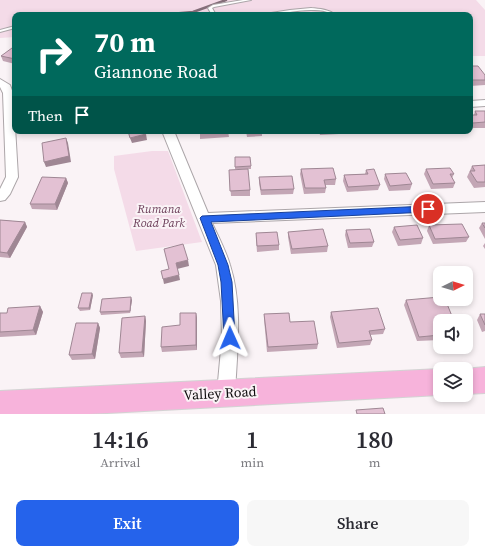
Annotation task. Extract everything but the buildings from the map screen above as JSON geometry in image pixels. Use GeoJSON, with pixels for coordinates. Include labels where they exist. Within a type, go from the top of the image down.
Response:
{"type":"FeatureCollection","features":[{"type":"Feature","properties":{"kind":"main road"},"geometry":{"type":"LineString","coordinates":[[473,381],[485,380]]}},
{"type":"Feature","properties":{"kind":"main road","name":"Valley Road"},"geometry":{"type":"LineString","coordinates":[[0,405],[433,382]]}},
{"type":"Feature","properties":{"kind":"street"},"geometry":{"type":"LineString","coordinates":[[0,82],[6,87],[8,93],[12,177],[6,191],[0,197]]}},
{"type":"Feature","properties":{"kind":"street"},"geometry":{"type":"LineString","coordinates":[[473,104],[485,103]]}},
{"type":"Feature","properties":{"kind":"street"},"geometry":{"type":"LineString","coordinates":[[169,134],[223,265],[227,288],[230,338],[226,393]]}},
{"type":"Feature","properties":{"kind":"street"},"geometry":{"type":"LineString","coordinates":[[205,218],[485,207]]}},
{"type":"Feature","properties":{"kind":"lane"},"geometry":{"type":"LineString","coordinates":[[212,12],[210,8],[213,6],[249,0]]}},
{"type":"Feature","properties":{"kind":"lane"},"geometry":{"type":"LineString","coordinates":[[288,12],[312,9],[330,12]]}},
{"type":"Feature","properties":{"kind":"lane"},"geometry":{"type":"LineString","coordinates":[[0,31],[12,28]]}},
{"type":"Feature","properties":{"kind":"green space"},"geometry":{"type":"Polygon","coordinates":[[[0,0],[476,0],[485,10],[485,56],[473,56],[473,12],[12,12],[12,37],[0,38],[0,0]]]}},
{"type":"Feature","properties":{"kind":"green space","name":"Rumana Road Park"},"geometry":{"type":"Polygon","coordinates":[[[152,151],[168,151],[202,242],[136,251],[114,169],[114,156],[152,151]]]}},
{"type":"Feature","properties":{"kind":"waterway"},"geometry":{"type":"LineString","coordinates":[[193,12],[226,0]]}},
{"type":"Feature","properties":{"kind":"route"},"geometry":{"type":"LineString","coordinates":[[230,338],[227,282],[223,265],[205,218],[428,209]]}}]}
